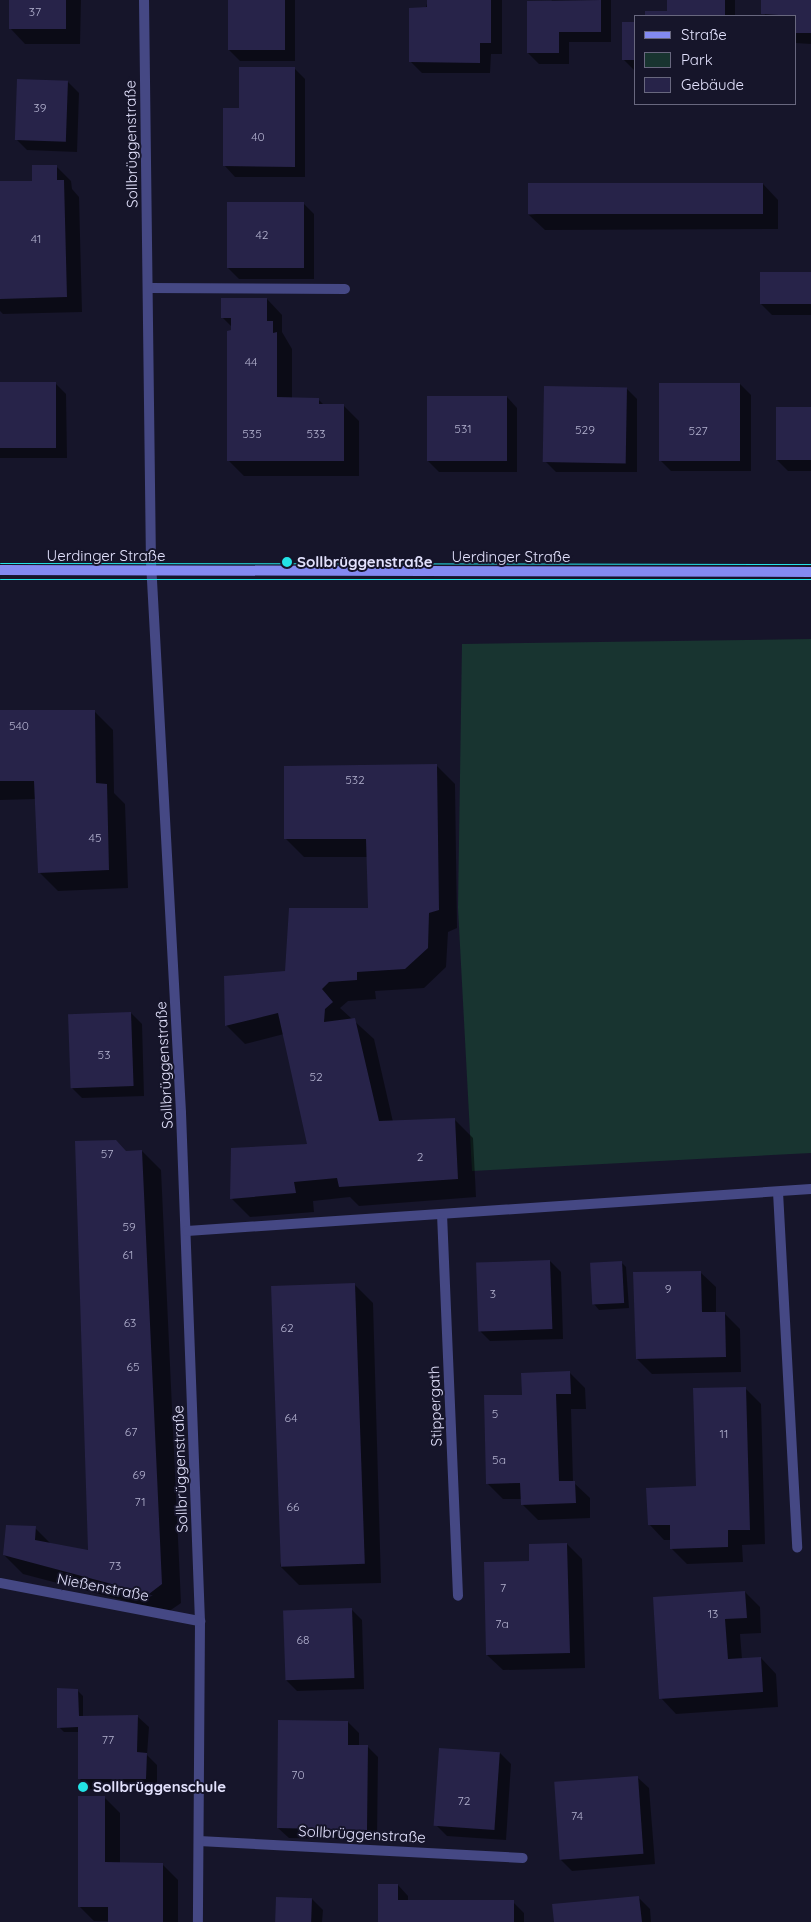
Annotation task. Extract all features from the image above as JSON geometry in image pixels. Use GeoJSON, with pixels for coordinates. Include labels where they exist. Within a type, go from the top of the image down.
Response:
{"type":"FeatureCollection","features":[{"type":"Feature","properties":{"kind":"main road","name":"Uerdinger Straße"},"geometry":{"type":"LineString","coordinates":[[0,570],[811,572]]}},
{"type":"Feature","properties":{"kind":"street","name":"Sollbrüggenstraße"},"geometry":{"type":"LineString","coordinates":[[144,0],[152,571],[187,1231],[200,1621],[198,1922]]}},
{"type":"Feature","properties":{"kind":"street"},"geometry":{"type":"LineString","coordinates":[[149,288],[344,290]]}},
{"type":"Feature","properties":{"kind":"street"},"geometry":{"type":"LineString","coordinates":[[187,1231],[811,1189]]}},
{"type":"Feature","properties":{"kind":"street"},"geometry":{"type":"LineString","coordinates":[[778,1192],[797,1547]]}},
{"type":"Feature","properties":{"kind":"street","name":"Stippergath"},"geometry":{"type":"LineString","coordinates":[[442,1214],[458,1596]]}},
{"type":"Feature","properties":{"kind":"street","name":"Nießenstraße"},"geometry":{"type":"LineString","coordinates":[[0,1583],[200,1621]]}},
{"type":"Feature","properties":{"kind":"street","name":"Sollbrüggenstraße"},"geometry":{"type":"LineString","coordinates":[[199,1841],[523,1858]]}},
{"type":"Feature","properties":{"kind":"green space"},"geometry":{"type":"Polygon","coordinates":[[[811,639],[811,1153],[472,1171],[458,908],[462,644],[811,639]]]}},
{"type":"Feature","properties":{"kind":"building"},"geometry":{"type":"Polygon","coordinates":[[[9,0],[66,0],[66,29],[9,29],[9,0]]]}},
{"type":"Feature","properties":{"kind":"building"},"geometry":{"type":"Polygon","coordinates":[[[228,0],[285,0],[285,50],[228,50],[228,0]]]}},
{"type":"Feature","properties":{"kind":"building"},"geometry":{"type":"Polygon","coordinates":[[[427,0],[491,0],[491,43],[480,43],[480,63],[409,62],[409,8],[427,7],[427,0]]]}},
{"type":"Feature","properties":{"kind":"building"},"geometry":{"type":"Polygon","coordinates":[[[601,0],[601,32],[559,32],[559,53],[527,53],[527,1],[601,0]]]}},
{"type":"Feature","properties":{"kind":"building"},"geometry":{"type":"Polygon","coordinates":[[[667,0],[725,0],[725,15],[645,15],[645,11],[667,11],[667,0]]]}},
{"type":"Feature","properties":{"kind":"building"},"geometry":{"type":"Polygon","coordinates":[[[761,0],[811,0],[811,33],[796,33],[796,15],[761,14],[761,0]]]}},
{"type":"Feature","properties":{"kind":"building"},"geometry":{"type":"Polygon","coordinates":[[[622,22],[634,22],[634,60],[622,60],[622,22]]]}},
{"type":"Feature","properties":{"kind":"building"},"geometry":{"type":"Polygon","coordinates":[[[239,67],[295,67],[295,167],[223,166],[223,108],[239,108],[239,67]]]}},
{"type":"Feature","properties":{"kind":"building"},"geometry":{"type":"Polygon","coordinates":[[[17,79],[68,81],[66,142],[15,140],[17,79]]]}},
{"type":"Feature","properties":{"kind":"building"},"geometry":{"type":"Polygon","coordinates":[[[32,165],[57,165],[57,180],[64,180],[67,297],[0,299],[0,181],[32,181],[32,165]]]}},
{"type":"Feature","properties":{"kind":"building"},"geometry":{"type":"Polygon","coordinates":[[[528,183],[763,183],[763,214],[528,214],[528,183]]]}},
{"type":"Feature","properties":{"kind":"building"},"geometry":{"type":"Polygon","coordinates":[[[227,202],[304,202],[304,268],[227,268],[227,202]]]}},
{"type":"Feature","properties":{"kind":"building"},"geometry":{"type":"Polygon","coordinates":[[[760,272],[811,272],[811,304],[760,304],[760,272]]]}},
{"type":"Feature","properties":{"kind":"building"},"geometry":{"type":"Polygon","coordinates":[[[221,298],[267,298],[267,321],[273,321],[273,333],[277,332],[277,397],[319,398],[319,404],[344,404],[344,461],[227,461],[227,331],[231,330],[231,318],[221,318],[221,298]]]}},
{"type":"Feature","properties":{"kind":"building"},"geometry":{"type":"Polygon","coordinates":[[[0,382],[56,382],[56,448],[0,448],[0,382]]]}},
{"type":"Feature","properties":{"kind":"building"},"geometry":{"type":"Polygon","coordinates":[[[659,383],[740,383],[740,461],[659,461],[659,383]]]}},
{"type":"Feature","properties":{"kind":"building"},"geometry":{"type":"Polygon","coordinates":[[[544,386],[627,387],[626,463],[543,462],[544,386]]]}},
{"type":"Feature","properties":{"kind":"building"},"geometry":{"type":"Polygon","coordinates":[[[427,396],[507,396],[507,461],[427,461],[427,396]]]}},
{"type":"Feature","properties":{"kind":"building"},"geometry":{"type":"Polygon","coordinates":[[[776,407],[811,407],[811,460],[776,460],[776,407]]]}},
{"type":"Feature","properties":{"kind":"building"},"geometry":{"type":"Polygon","coordinates":[[[0,710],[95,710],[96,783],[107,784],[109,870],[38,873],[34,781],[0,781],[0,710]]]}},
{"type":"Feature","properties":{"kind":"building"},"geometry":{"type":"Polygon","coordinates":[[[437,764],[439,910],[429,913],[428,948],[405,969],[357,972],[357,980],[329,982],[322,989],[333,1002],[325,1009],[324,1022],[355,1018],[379,1121],[455,1118],[458,1179],[339,1187],[337,1178],[294,1182],[296,1193],[230,1199],[231,1148],[307,1144],[278,1013],[225,1026],[224,976],[285,971],[289,908],[368,908],[366,839],[284,839],[284,766],[437,764]]]}},
{"type":"Feature","properties":{"kind":"building"},"geometry":{"type":"Polygon","coordinates":[[[131,1012],[134,1086],[71,1088],[68,1014],[131,1012]]]}},
{"type":"Feature","properties":{"kind":"building"},"geometry":{"type":"Polygon","coordinates":[[[116,1140],[126,1151],[142,1150],[162,1584],[149,1594],[3,1555],[6,1525],[36,1526],[35,1540],[88,1550],[75,1141],[116,1140]]]}},
{"type":"Feature","properties":{"kind":"building"},"geometry":{"type":"Polygon","coordinates":[[[550,1260],[552,1329],[478,1332],[476,1263],[550,1260]]]}},
{"type":"Feature","properties":{"kind":"building"},"geometry":{"type":"Polygon","coordinates":[[[622,1261],[624,1303],[592,1305],[590,1263],[622,1261]]]}},
{"type":"Feature","properties":{"kind":"building"},"geometry":{"type":"Polygon","coordinates":[[[701,1271],[702,1312],[725,1312],[726,1357],[636,1359],[633,1272],[701,1271]]]}},
{"type":"Feature","properties":{"kind":"building"},"geometry":{"type":"Polygon","coordinates":[[[355,1283],[365,1564],[281,1567],[271,1286],[355,1283]]]}},
{"type":"Feature","properties":{"kind":"building"},"geometry":{"type":"Polygon","coordinates":[[[570,1371],[571,1394],[556,1394],[559,1481],[575,1481],[576,1503],[521,1505],[520,1483],[486,1484],[484,1395],[522,1395],[521,1373],[570,1371]]]}},
{"type":"Feature","properties":{"kind":"building"},"geometry":{"type":"Polygon","coordinates":[[[746,1387],[750,1530],[728,1530],[728,1547],[670,1549],[670,1525],[648,1525],[646,1488],[696,1486],[693,1388],[746,1387]]]}},
{"type":"Feature","properties":{"kind":"building"},"geometry":{"type":"Polygon","coordinates":[[[567,1543],[570,1653],[486,1655],[484,1562],[529,1561],[529,1544],[567,1543]]]}},
{"type":"Feature","properties":{"kind":"building"},"geometry":{"type":"Polygon","coordinates":[[[745,1591],[747,1618],[725,1619],[728,1659],[761,1657],[763,1692],[659,1699],[653,1597],[745,1591]]]}},
{"type":"Feature","properties":{"kind":"building"},"geometry":{"type":"Polygon","coordinates":[[[352,1608],[354,1678],[285,1680],[283,1610],[352,1608]]]}},
{"type":"Feature","properties":{"kind":"building"},"geometry":{"type":"Polygon","coordinates":[[[57,1688],[78,1689],[79,1716],[138,1715],[137,1752],[147,1753],[146,1779],[78,1779],[78,1727],[57,1728],[57,1688]]]}},
{"type":"Feature","properties":{"kind":"building"},"geometry":{"type":"Polygon","coordinates":[[[278,1720],[348,1721],[348,1745],[368,1745],[367,1830],[277,1828],[278,1720]]]}},
{"type":"Feature","properties":{"kind":"building"},"geometry":{"type":"Polygon","coordinates":[[[439,1748],[500,1752],[494,1830],[434,1826],[439,1748]]]}},
{"type":"Feature","properties":{"kind":"building"},"geometry":{"type":"Polygon","coordinates":[[[638,1776],[643,1854],[560,1860],[554,1782],[638,1776]]]}},
{"type":"Feature","properties":{"kind":"building"},"geometry":{"type":"Polygon","coordinates":[[[78,1796],[105,1796],[105,1862],[163,1863],[163,1922],[108,1922],[108,1907],[78,1907],[78,1796]]]}},
{"type":"Feature","properties":{"kind":"building"},"geometry":{"type":"Polygon","coordinates":[[[378,1884],[398,1884],[398,1900],[514,1900],[514,1922],[378,1922],[378,1884]]]}},
{"type":"Feature","properties":{"kind":"building"},"geometry":{"type":"Polygon","coordinates":[[[639,1896],[642,1922],[554,1922],[552,1904],[639,1896]]]}},
{"type":"Feature","properties":{"kind":"building"},"geometry":{"type":"Polygon","coordinates":[[[276,1897],[312,1898],[311,1922],[275,1922],[276,1897]]]}},
{"type":"Feature","properties":{"kind":"tram line"},"geometry":{"type":"LineString","coordinates":[[0,563],[811,564]]}},
{"type":"Feature","properties":{"kind":"tram line"},"geometry":{"type":"LineString","coordinates":[[0,579],[811,579]]}},
{"type":"Feature","properties":{"kind":"place","name":"Sollbrüggenstraße"},"geometry":{"type":"Point","coordinates":[287,562]}},
{"type":"Feature","properties":{"kind":"place","name":"Sollbrüggenschule"},"geometry":{"type":"Point","coordinates":[83,1787]}}]}
